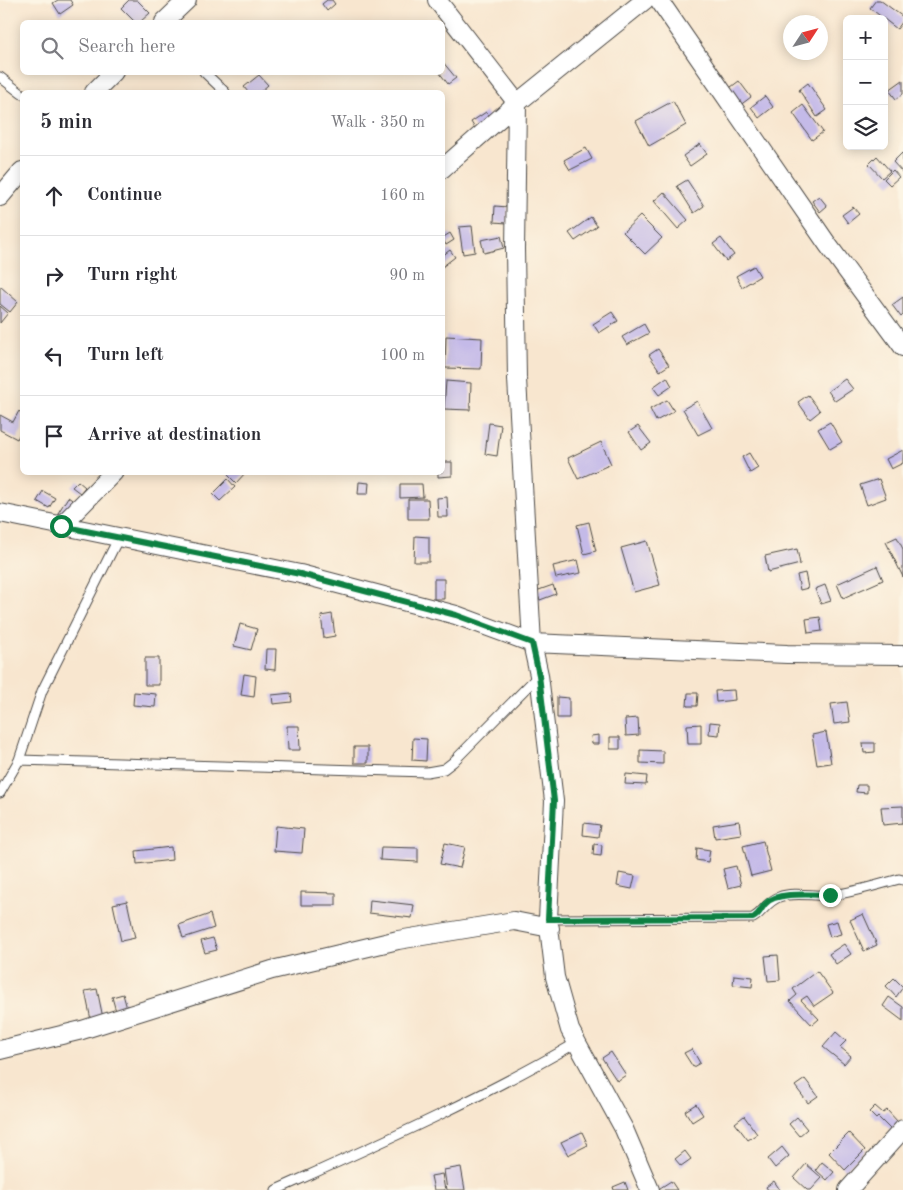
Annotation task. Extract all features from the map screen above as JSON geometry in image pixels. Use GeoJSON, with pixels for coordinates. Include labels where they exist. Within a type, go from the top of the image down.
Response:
{"type":"FeatureCollection","features":[{"type":"Feature","properties":{"kind":"street"},"geometry":{"type":"LineString","coordinates":[[437,0],[517,103],[515,249],[517,379],[532,643],[539,675],[554,801],[549,923],[555,977],[570,1030],[624,1129],[650,1190]]}},
{"type":"Feature","properties":{"kind":"street"},"geometry":{"type":"LineString","coordinates":[[445,166],[517,103],[645,0]]}},
{"type":"Feature","properties":{"kind":"street"},"geometry":{"type":"LineString","coordinates":[[659,0],[828,245],[903,347]]}},
{"type":"Feature","properties":{"kind":"street"},"geometry":{"type":"LineString","coordinates":[[166,20],[182,2]]}},
{"type":"Feature","properties":{"kind":"street"},"geometry":{"type":"LineString","coordinates":[[96,90],[111,75]]}},
{"type":"Feature","properties":{"kind":"street"},"geometry":{"type":"LineString","coordinates":[[0,197],[20,173]]}},
{"type":"Feature","properties":{"kind":"street"},"geometry":{"type":"LineString","coordinates":[[61,526],[111,475]]}},
{"type":"Feature","properties":{"kind":"street"},"geometry":{"type":"LineString","coordinates":[[0,513],[300,574],[456,615],[532,643],[786,654],[903,655]]}},
{"type":"Feature","properties":{"kind":"street"},"geometry":{"type":"LineString","coordinates":[[0,1050],[82,1030],[272,970],[398,940],[514,920],[549,923]]}},
{"type":"Feature","properties":{"kind":"street"},"geometry":{"type":"LineString","coordinates":[[848,1190],[903,1129]]}},
{"type":"Feature","properties":{"kind":"lane"},"geometry":{"type":"LineString","coordinates":[[207,75],[223,90]]}},
{"type":"Feature","properties":{"kind":"lane"},"geometry":{"type":"LineString","coordinates":[[0,78],[20,93]]}},
{"type":"Feature","properties":{"kind":"lane"},"geometry":{"type":"LineString","coordinates":[[0,793],[19,760],[42,691],[119,537]]}},
{"type":"Feature","properties":{"kind":"lane"},"geometry":{"type":"LineString","coordinates":[[19,760],[427,772],[444,768],[453,762],[539,675]]}},
{"type":"Feature","properties":{"kind":"lane"},"geometry":{"type":"LineString","coordinates":[[549,923],[753,918],[761,914],[766,903],[781,896],[830,895],[903,880]]}},
{"type":"Feature","properties":{"kind":"lane"},"geometry":{"type":"LineString","coordinates":[[276,1190],[375,1146],[474,1098],[532,1068],[576,1042]]}},
{"type":"Feature","properties":{"kind":"building"},"geometry":{"type":"Polygon","coordinates":[[[58,0],[70,0],[73,5],[60,14],[53,3],[58,0]]]}},
{"type":"Feature","properties":{"kind":"building"},"geometry":{"type":"Polygon","coordinates":[[[129,0],[137,0],[150,13],[142,20],[133,20],[121,8],[129,0]]]}},
{"type":"Feature","properties":{"kind":"building"},"geometry":{"type":"Polygon","coordinates":[[[327,0],[332,0],[335,4],[327,11],[322,4],[327,0]]]}},
{"type":"Feature","properties":{"kind":"building"},"geometry":{"type":"Polygon","coordinates":[[[876,0],[880,0],[903,17],[903,21],[897,29],[888,22],[888,15],[879,15],[870,8],[876,0]]]}},
{"type":"Feature","properties":{"kind":"building"},"geometry":{"type":"Polygon","coordinates":[[[445,65],[456,78],[448,84],[441,75],[445,75],[445,65]]]}},
{"type":"Feature","properties":{"kind":"building"},"geometry":{"type":"Polygon","coordinates":[[[259,75],[268,85],[262,90],[246,90],[244,87],[259,75]]]}},
{"type":"Feature","properties":{"kind":"building"},"geometry":{"type":"Polygon","coordinates":[[[903,80],[903,94],[896,99],[889,90],[903,80]]]}},
{"type":"Feature","properties":{"kind":"building"},"geometry":{"type":"Polygon","coordinates":[[[739,81],[751,97],[739,106],[727,90],[739,81]]]}},
{"type":"Feature","properties":{"kind":"building"},"geometry":{"type":"Polygon","coordinates":[[[808,83],[827,110],[817,117],[799,90],[808,83]]]}},
{"type":"Feature","properties":{"kind":"building"},"geometry":{"type":"Polygon","coordinates":[[[765,96],[773,107],[759,118],[751,107],[765,96]]]}},
{"type":"Feature","properties":{"kind":"building"},"geometry":{"type":"Polygon","coordinates":[[[673,101],[686,125],[649,146],[636,121],[673,101]]]}},
{"type":"Feature","properties":{"kind":"building"},"geometry":{"type":"Polygon","coordinates":[[[803,105],[823,132],[812,140],[793,113],[803,105]]]}},
{"type":"Feature","properties":{"kind":"building"},"geometry":{"type":"Polygon","coordinates":[[[486,112],[492,121],[476,130],[471,122],[486,112]]]}},
{"type":"Feature","properties":{"kind":"building"},"geometry":{"type":"Polygon","coordinates":[[[700,144],[707,154],[690,166],[683,156],[700,144]]]}},
{"type":"Feature","properties":{"kind":"building"},"geometry":{"type":"Polygon","coordinates":[[[586,148],[592,159],[570,170],[564,160],[586,148]]]}},
{"type":"Feature","properties":{"kind":"building"},"geometry":{"type":"Polygon","coordinates":[[[903,154],[903,173],[893,162],[903,154]]]}},
{"type":"Feature","properties":{"kind":"building"},"geometry":{"type":"Polygon","coordinates":[[[877,156],[890,171],[882,178],[869,164],[877,156]]]}},
{"type":"Feature","properties":{"kind":"building"},"geometry":{"type":"Polygon","coordinates":[[[893,170],[899,177],[890,185],[884,179],[893,170]]]}},
{"type":"Feature","properties":{"kind":"building"},"geometry":{"type":"Polygon","coordinates":[[[687,180],[704,206],[694,213],[677,186],[687,180]]]}},
{"type":"Feature","properties":{"kind":"building"},"geometry":{"type":"Polygon","coordinates":[[[664,192],[688,220],[678,229],[654,201],[664,192]]]}},
{"type":"Feature","properties":{"kind":"building"},"geometry":{"type":"Polygon","coordinates":[[[819,196],[827,206],[820,212],[812,201],[819,196]]]}},
{"type":"Feature","properties":{"kind":"building"},"geometry":{"type":"Polygon","coordinates":[[[495,206],[508,207],[507,223],[494,222],[495,206]]]}},
{"type":"Feature","properties":{"kind":"building"},"geometry":{"type":"Polygon","coordinates":[[[853,207],[859,214],[848,223],[842,215],[853,207]]]}},
{"type":"Feature","properties":{"kind":"building"},"geometry":{"type":"Polygon","coordinates":[[[640,216],[662,238],[645,254],[623,232],[640,216]]]}},
{"type":"Feature","properties":{"kind":"building"},"geometry":{"type":"Polygon","coordinates":[[[591,217],[597,226],[575,241],[569,233],[591,217]]]}},
{"type":"Feature","properties":{"kind":"building"},"geometry":{"type":"Polygon","coordinates":[[[472,226],[475,252],[463,254],[459,227],[472,226]]]}},
{"type":"Feature","properties":{"kind":"building"},"geometry":{"type":"Polygon","coordinates":[[[450,233],[454,240],[446,245],[445,236],[450,233]]]}},
{"type":"Feature","properties":{"kind":"building"},"geometry":{"type":"Polygon","coordinates":[[[501,236],[504,248],[484,253],[481,240],[501,236]]]}},
{"type":"Feature","properties":{"kind":"building"},"geometry":{"type":"Polygon","coordinates":[[[721,238],[734,255],[726,261],[713,244],[721,238]]]}},
{"type":"Feature","properties":{"kind":"building"},"geometry":{"type":"Polygon","coordinates":[[[450,250],[455,257],[445,265],[445,254],[450,250]]]}},
{"type":"Feature","properties":{"kind":"building"},"geometry":{"type":"Polygon","coordinates":[[[754,266],[760,276],[742,287],[736,276],[754,266]]]}},
{"type":"Feature","properties":{"kind":"building"},"geometry":{"type":"Polygon","coordinates":[[[0,286],[18,302],[10,312],[0,304],[0,286]]]}},
{"type":"Feature","properties":{"kind":"building"},"geometry":{"type":"Polygon","coordinates":[[[903,297],[903,315],[901,317],[892,305],[903,297]]]}},
{"type":"Feature","properties":{"kind":"building"},"geometry":{"type":"Polygon","coordinates":[[[0,306],[8,313],[0,323],[0,306]]]}},
{"type":"Feature","properties":{"kind":"building"},"geometry":{"type":"Polygon","coordinates":[[[612,312],[618,321],[599,333],[593,324],[612,312]]]}},
{"type":"Feature","properties":{"kind":"building"},"geometry":{"type":"Polygon","coordinates":[[[644,324],[649,333],[627,345],[622,337],[644,324]]]}},
{"type":"Feature","properties":{"kind":"building"},"geometry":{"type":"Polygon","coordinates":[[[446,336],[482,338],[481,369],[445,368],[446,336]]]}},
{"type":"Feature","properties":{"kind":"building"},"geometry":{"type":"Polygon","coordinates":[[[658,349],[669,365],[660,371],[649,355],[658,349]]]}},
{"type":"Feature","properties":{"kind":"building"},"geometry":{"type":"Polygon","coordinates":[[[667,377],[672,386],[659,395],[653,387],[667,377]]]}},
{"type":"Feature","properties":{"kind":"building"},"geometry":{"type":"Polygon","coordinates":[[[845,379],[853,389],[835,401],[828,391],[845,379]]]}},
{"type":"Feature","properties":{"kind":"building"},"geometry":{"type":"Polygon","coordinates":[[[446,381],[471,383],[470,410],[445,409],[446,381]]]}},
{"type":"Feature","properties":{"kind":"building"},"geometry":{"type":"Polygon","coordinates":[[[808,395],[820,411],[810,419],[798,402],[808,395]]]}},
{"type":"Feature","properties":{"kind":"building"},"geometry":{"type":"Polygon","coordinates":[[[667,400],[674,411],[656,421],[650,409],[667,400]]]}},
{"type":"Feature","properties":{"kind":"building"},"geometry":{"type":"Polygon","coordinates":[[[697,401],[712,428],[698,435],[683,409],[697,401]]]}},
{"type":"Feature","properties":{"kind":"building"},"geometry":{"type":"Polygon","coordinates":[[[19,411],[20,434],[17,439],[0,430],[0,415],[13,422],[19,411]]]}},
{"type":"Feature","properties":{"kind":"building"},"geometry":{"type":"Polygon","coordinates":[[[830,422],[842,442],[830,449],[818,429],[830,422]]]}},
{"type":"Feature","properties":{"kind":"building"},"geometry":{"type":"Polygon","coordinates":[[[489,423],[501,425],[497,456],[485,454],[489,423]]]}},
{"type":"Feature","properties":{"kind":"building"},"geometry":{"type":"Polygon","coordinates":[[[638,426],[651,443],[641,450],[629,432],[638,426]]]}},
{"type":"Feature","properties":{"kind":"building"},"geometry":{"type":"Polygon","coordinates":[[[601,442],[611,464],[578,479],[568,458],[601,442]]]}},
{"type":"Feature","properties":{"kind":"building"},"geometry":{"type":"Polygon","coordinates":[[[903,450],[903,463],[891,469],[886,459],[903,450]]]}},
{"type":"Feature","properties":{"kind":"building"},"geometry":{"type":"Polygon","coordinates":[[[749,453],[758,468],[750,473],[742,457],[749,453]]]}},
{"type":"Feature","properties":{"kind":"building"},"geometry":{"type":"Polygon","coordinates":[[[445,462],[452,462],[452,476],[438,477],[438,475],[445,475],[445,462]]]}},
{"type":"Feature","properties":{"kind":"building"},"geometry":{"type":"Polygon","coordinates":[[[228,475],[243,475],[236,483],[228,475]]]}},
{"type":"Feature","properties":{"kind":"building"},"geometry":{"type":"Polygon","coordinates":[[[228,479],[235,487],[220,501],[213,494],[228,479]]]}},
{"type":"Feature","properties":{"kind":"building"},"geometry":{"type":"Polygon","coordinates":[[[879,479],[886,498],[867,505],[860,485],[879,479]]]}},
{"type":"Feature","properties":{"kind":"building"},"geometry":{"type":"Polygon","coordinates":[[[78,481],[85,487],[80,493],[72,487],[78,481]]]}},
{"type":"Feature","properties":{"kind":"building"},"geometry":{"type":"Polygon","coordinates":[[[359,482],[369,483],[368,494],[358,494],[359,482]]]}},
{"type":"Feature","properties":{"kind":"building"},"geometry":{"type":"Polygon","coordinates":[[[400,484],[422,484],[423,497],[400,498],[400,484]]]}},
{"type":"Feature","properties":{"kind":"building"},"geometry":{"type":"Polygon","coordinates":[[[43,491],[55,498],[49,508],[37,501],[43,491]]]}},
{"type":"Feature","properties":{"kind":"building"},"geometry":{"type":"Polygon","coordinates":[[[68,497],[75,502],[65,517],[58,513],[68,497]]]}},
{"type":"Feature","properties":{"kind":"building"},"geometry":{"type":"Polygon","coordinates":[[[447,497],[448,517],[438,517],[437,498],[447,497]]]}},
{"type":"Feature","properties":{"kind":"building"},"geometry":{"type":"Polygon","coordinates":[[[408,499],[428,499],[429,519],[408,519],[408,499]]]}},
{"type":"Feature","properties":{"kind":"building"},"geometry":{"type":"Polygon","coordinates":[[[589,522],[596,551],[584,554],[577,525],[589,522]]]}},
{"type":"Feature","properties":{"kind":"building"},"geometry":{"type":"Polygon","coordinates":[[[415,536],[429,537],[429,562],[414,562],[415,536]]]}},
{"type":"Feature","properties":{"kind":"building"},"geometry":{"type":"Polygon","coordinates":[[[897,537],[903,549],[903,577],[886,542],[897,537]]]}},
{"type":"Feature","properties":{"kind":"building"},"geometry":{"type":"Polygon","coordinates":[[[647,541],[660,585],[634,592],[621,548],[647,541]]]}},
{"type":"Feature","properties":{"kind":"building"},"geometry":{"type":"Polygon","coordinates":[[[797,549],[800,564],[768,572],[765,556],[797,549]]]}},
{"type":"Feature","properties":{"kind":"building"},"geometry":{"type":"Polygon","coordinates":[[[578,560],[581,573],[556,578],[553,566],[578,560]]]}},
{"type":"Feature","properties":{"kind":"building"},"geometry":{"type":"Polygon","coordinates":[[[877,566],[883,580],[843,598],[837,584],[877,566]]]}},
{"type":"Feature","properties":{"kind":"building"},"geometry":{"type":"Polygon","coordinates":[[[805,573],[808,588],[800,590],[797,575],[805,573]]]}},
{"type":"Feature","properties":{"kind":"building"},"geometry":{"type":"Polygon","coordinates":[[[434,579],[444,579],[444,599],[434,599],[434,579]]]}},
{"type":"Feature","properties":{"kind":"building"},"geometry":{"type":"Polygon","coordinates":[[[553,585],[556,594],[540,600],[536,591],[553,585]]]}},
{"type":"Feature","properties":{"kind":"building"},"geometry":{"type":"Polygon","coordinates":[[[825,585],[831,601],[821,604],[815,589],[825,585]]]}},
{"type":"Feature","properties":{"kind":"building"},"geometry":{"type":"Polygon","coordinates":[[[332,614],[335,636],[324,638],[321,616],[332,614]]]}},
{"type":"Feature","properties":{"kind":"building"},"geometry":{"type":"Polygon","coordinates":[[[820,617],[822,631],[808,633],[806,619],[820,617]]]}},
{"type":"Feature","properties":{"kind":"building"},"geometry":{"type":"Polygon","coordinates":[[[240,624],[257,629],[251,650],[234,646],[240,624]]]}},
{"type":"Feature","properties":{"kind":"building"},"geometry":{"type":"Polygon","coordinates":[[[266,649],[276,649],[275,670],[265,669],[266,649]]]}},
{"type":"Feature","properties":{"kind":"building"},"geometry":{"type":"Polygon","coordinates":[[[145,658],[159,658],[159,685],[145,685],[145,658]]]}},
{"type":"Feature","properties":{"kind":"building"},"geometry":{"type":"Polygon","coordinates":[[[244,674],[256,676],[254,697],[241,695],[244,674]]]}},
{"type":"Feature","properties":{"kind":"building"},"geometry":{"type":"Polygon","coordinates":[[[734,690],[735,700],[716,702],[715,691],[734,690]]]}},
{"type":"Feature","properties":{"kind":"building"},"geometry":{"type":"Polygon","coordinates":[[[134,692],[156,694],[155,707],[133,705],[134,692]]]}},
{"type":"Feature","properties":{"kind":"building"},"geometry":{"type":"Polygon","coordinates":[[[291,693],[292,702],[273,704],[272,695],[291,693]]]}},
{"type":"Feature","properties":{"kind":"building"},"geometry":{"type":"Polygon","coordinates":[[[688,693],[698,693],[697,706],[687,706],[688,693]]]}},
{"type":"Feature","properties":{"kind":"building"},"geometry":{"type":"Polygon","coordinates":[[[557,697],[569,698],[569,718],[557,718],[557,697]]]}},
{"type":"Feature","properties":{"kind":"building"},"geometry":{"type":"Polygon","coordinates":[[[847,702],[850,722],[834,724],[831,704],[847,702]]]}},
{"type":"Feature","properties":{"kind":"building"},"geometry":{"type":"Polygon","coordinates":[[[638,718],[639,735],[626,736],[625,719],[638,718]]]}},
{"type":"Feature","properties":{"kind":"building"},"geometry":{"type":"Polygon","coordinates":[[[710,722],[720,723],[719,735],[709,734],[710,722]]]}},
{"type":"Feature","properties":{"kind":"building"},"geometry":{"type":"Polygon","coordinates":[[[701,724],[701,744],[688,744],[687,725],[701,724]]]}},
{"type":"Feature","properties":{"kind":"building"},"geometry":{"type":"Polygon","coordinates":[[[287,726],[299,726],[300,750],[288,750],[287,726]]]}},
{"type":"Feature","properties":{"kind":"building"},"geometry":{"type":"Polygon","coordinates":[[[826,732],[831,763],[817,765],[812,735],[826,732]]]}},
{"type":"Feature","properties":{"kind":"building"},"geometry":{"type":"Polygon","coordinates":[[[599,735],[599,744],[592,744],[591,736],[599,735]]]}},
{"type":"Feature","properties":{"kind":"building"},"geometry":{"type":"Polygon","coordinates":[[[610,737],[620,737],[620,749],[610,749],[610,737]]]}},
{"type":"Feature","properties":{"kind":"building"},"geometry":{"type":"Polygon","coordinates":[[[413,738],[427,739],[426,761],[412,760],[413,738]]]}},
{"type":"Feature","properties":{"kind":"building"},"geometry":{"type":"Polygon","coordinates":[[[863,743],[875,743],[875,752],[864,753],[863,743]]]}},
{"type":"Feature","properties":{"kind":"building"},"geometry":{"type":"Polygon","coordinates":[[[354,747],[368,747],[368,763],[354,763],[354,747]]]}},
{"type":"Feature","properties":{"kind":"building"},"geometry":{"type":"Polygon","coordinates":[[[640,750],[663,751],[663,764],[640,763],[640,750]]]}},
{"type":"Feature","properties":{"kind":"building"},"geometry":{"type":"Polygon","coordinates":[[[626,774],[647,776],[646,785],[625,784],[626,774]]]}},
{"type":"Feature","properties":{"kind":"building"},"geometry":{"type":"Polygon","coordinates":[[[857,785],[867,785],[867,793],[856,792],[857,785]]]}},
{"type":"Feature","properties":{"kind":"building"},"geometry":{"type":"Polygon","coordinates":[[[903,806],[903,823],[883,825],[881,807],[903,806]]]}},
{"type":"Feature","properties":{"kind":"building"},"geometry":{"type":"Polygon","coordinates":[[[739,821],[741,834],[715,838],[713,825],[739,821]]]}},
{"type":"Feature","properties":{"kind":"building"},"geometry":{"type":"Polygon","coordinates":[[[584,823],[600,825],[598,837],[583,835],[584,823]]]}},
{"type":"Feature","properties":{"kind":"building"},"geometry":{"type":"Polygon","coordinates":[[[276,826],[304,829],[302,853],[274,851],[276,826]]]}},
{"type":"Feature","properties":{"kind":"building"},"geometry":{"type":"Polygon","coordinates":[[[763,841],[771,871],[751,876],[743,846],[763,841]]]}},
{"type":"Feature","properties":{"kind":"building"},"geometry":{"type":"Polygon","coordinates":[[[445,843],[465,847],[460,868],[440,864],[445,843]]]}},
{"type":"Feature","properties":{"kind":"building"},"geometry":{"type":"Polygon","coordinates":[[[594,844],[602,845],[601,856],[593,855],[594,844]]]}},
{"type":"Feature","properties":{"kind":"building"},"geometry":{"type":"Polygon","coordinates":[[[171,847],[172,860],[137,864],[136,851],[171,847]]]}},
{"type":"Feature","properties":{"kind":"building"},"geometry":{"type":"Polygon","coordinates":[[[381,847],[418,848],[418,862],[380,860],[381,847]]]}},
{"type":"Feature","properties":{"kind":"building"},"geometry":{"type":"Polygon","coordinates":[[[697,848],[710,850],[708,862],[696,860],[697,848]]]}},
{"type":"Feature","properties":{"kind":"building"},"geometry":{"type":"Polygon","coordinates":[[[736,866],[741,885],[728,888],[723,869],[736,866]]]}},
{"type":"Feature","properties":{"kind":"building"},"geometry":{"type":"Polygon","coordinates":[[[619,873],[635,876],[632,889],[617,886],[619,873]]]}},
{"type":"Feature","properties":{"kind":"building"},"geometry":{"type":"Polygon","coordinates":[[[301,892],[336,893],[336,905],[301,905],[301,892]]]}},
{"type":"Feature","properties":{"kind":"building"},"geometry":{"type":"Polygon","coordinates":[[[370,900],[414,905],[412,918],[369,913],[370,900]]]}},
{"type":"Feature","properties":{"kind":"building"},"geometry":{"type":"Polygon","coordinates":[[[127,901],[135,938],[121,941],[113,904],[127,901]]]}},
{"type":"Feature","properties":{"kind":"building"},"geometry":{"type":"Polygon","coordinates":[[[210,914],[214,928],[183,938],[179,925],[210,914]]]}},
{"type":"Feature","properties":{"kind":"building"},"geometry":{"type":"Polygon","coordinates":[[[863,914],[877,945],[864,951],[850,920],[863,914]]]}},
{"type":"Feature","properties":{"kind":"building"},"geometry":{"type":"Polygon","coordinates":[[[837,921],[841,934],[830,937],[826,924],[837,921]]]}},
{"type":"Feature","properties":{"kind":"building"},"geometry":{"type":"Polygon","coordinates":[[[213,938],[217,950],[205,953],[201,941],[213,938]]]}},
{"type":"Feature","properties":{"kind":"building"},"geometry":{"type":"Polygon","coordinates":[[[844,944],[851,954],[836,964],[829,954],[844,944]]]}},
{"type":"Feature","properties":{"kind":"building"},"geometry":{"type":"Polygon","coordinates":[[[778,955],[780,980],[768,981],[765,956],[778,955]]]}},
{"type":"Feature","properties":{"kind":"building"},"geometry":{"type":"Polygon","coordinates":[[[817,971],[833,993],[814,1006],[807,996],[801,1000],[819,1019],[812,1025],[790,1001],[797,995],[793,989],[817,971]]]}},
{"type":"Feature","properties":{"kind":"building"},"geometry":{"type":"Polygon","coordinates":[[[734,975],[753,977],[752,987],[733,985],[734,975]]]}},
{"type":"Feature","properties":{"kind":"building"},"geometry":{"type":"Polygon","coordinates":[[[894,978],[903,987],[896,997],[886,986],[894,978]]]}},
{"type":"Feature","properties":{"kind":"building"},"geometry":{"type":"Polygon","coordinates":[[[97,989],[103,1018],[91,1020],[85,991],[97,989]]]}},
{"type":"Feature","properties":{"kind":"building"},"geometry":{"type":"Polygon","coordinates":[[[123,994],[128,1012],[117,1015],[112,997],[123,994]]]}},
{"type":"Feature","properties":{"kind":"building"},"geometry":{"type":"Polygon","coordinates":[[[889,997],[903,1007],[903,1021],[883,1006],[889,997]]]}},
{"type":"Feature","properties":{"kind":"building"},"geometry":{"type":"Polygon","coordinates":[[[836,1032],[846,1041],[840,1047],[851,1056],[844,1064],[823,1047],[836,1032]]]}},
{"type":"Feature","properties":{"kind":"building"},"geometry":{"type":"Polygon","coordinates":[[[692,1049],[700,1063],[693,1067],[684,1053],[692,1049]]]}},
{"type":"Feature","properties":{"kind":"building"},"geometry":{"type":"Polygon","coordinates":[[[611,1052],[626,1075],[617,1081],[602,1058],[611,1052]]]}},
{"type":"Feature","properties":{"kind":"building"},"geometry":{"type":"Polygon","coordinates":[[[805,1079],[818,1096],[808,1103],[795,1086],[805,1079]]]}},
{"type":"Feature","properties":{"kind":"building"},"geometry":{"type":"Polygon","coordinates":[[[696,1104],[703,1115],[692,1122],[685,1111],[696,1104]]]}},
{"type":"Feature","properties":{"kind":"building"},"geometry":{"type":"Polygon","coordinates":[[[875,1106],[883,1113],[887,1110],[898,1122],[891,1130],[878,1117],[876,1119],[869,1112],[875,1106]]]}},
{"type":"Feature","properties":{"kind":"building"},"geometry":{"type":"Polygon","coordinates":[[[744,1116],[757,1134],[748,1140],[735,1123],[744,1116]]]}},
{"type":"Feature","properties":{"kind":"building"},"geometry":{"type":"Polygon","coordinates":[[[797,1117],[807,1129],[799,1136],[789,1124],[797,1117]]]}},
{"type":"Feature","properties":{"kind":"building"},"geometry":{"type":"Polygon","coordinates":[[[582,1132],[588,1145],[568,1155],[561,1142],[582,1132]]]}},
{"type":"Feature","properties":{"kind":"building"},"geometry":{"type":"Polygon","coordinates":[[[849,1133],[865,1150],[845,1170],[829,1153],[849,1133]]]}},
{"type":"Feature","properties":{"kind":"building"},"geometry":{"type":"Polygon","coordinates":[[[782,1147],[789,1156],[775,1168],[768,1159],[782,1147]]]}},
{"type":"Feature","properties":{"kind":"building"},"geometry":{"type":"Polygon","coordinates":[[[685,1151],[691,1159],[681,1166],[675,1159],[685,1151]]]}},
{"type":"Feature","properties":{"kind":"building"},"geometry":{"type":"Polygon","coordinates":[[[822,1162],[834,1172],[827,1180],[816,1170],[822,1162]]]}},
{"type":"Feature","properties":{"kind":"building"},"geometry":{"type":"Polygon","coordinates":[[[806,1164],[822,1178],[811,1190],[807,1190],[794,1178],[806,1164]]]}},
{"type":"Feature","properties":{"kind":"building"},"geometry":{"type":"Polygon","coordinates":[[[461,1167],[465,1190],[447,1190],[444,1170],[461,1167]]]}},
{"type":"Feature","properties":{"kind":"building"},"geometry":{"type":"Polygon","coordinates":[[[442,1174],[445,1190],[434,1190],[431,1176],[442,1174]]]}},
{"type":"Feature","properties":{"kind":"building"},"geometry":{"type":"Polygon","coordinates":[[[671,1181],[677,1190],[657,1190],[671,1181]]]}},
{"type":"Feature","properties":{"kind":"building"},"geometry":{"type":"Polygon","coordinates":[[[774,1181],[780,1190],[768,1190],[766,1187],[774,1181]]]}},
{"type":"Feature","properties":{"kind":"building"},"geometry":{"type":"Polygon","coordinates":[[[625,1182],[628,1190],[614,1190],[613,1187],[625,1182]]]}},
{"type":"Feature","properties":{"kind":"route"},"geometry":{"type":"LineString","coordinates":[[61,526],[300,574],[456,615],[532,643],[539,675],[554,801],[548,919],[753,918],[761,914],[766,903],[781,896],[830,895]]}}]}
